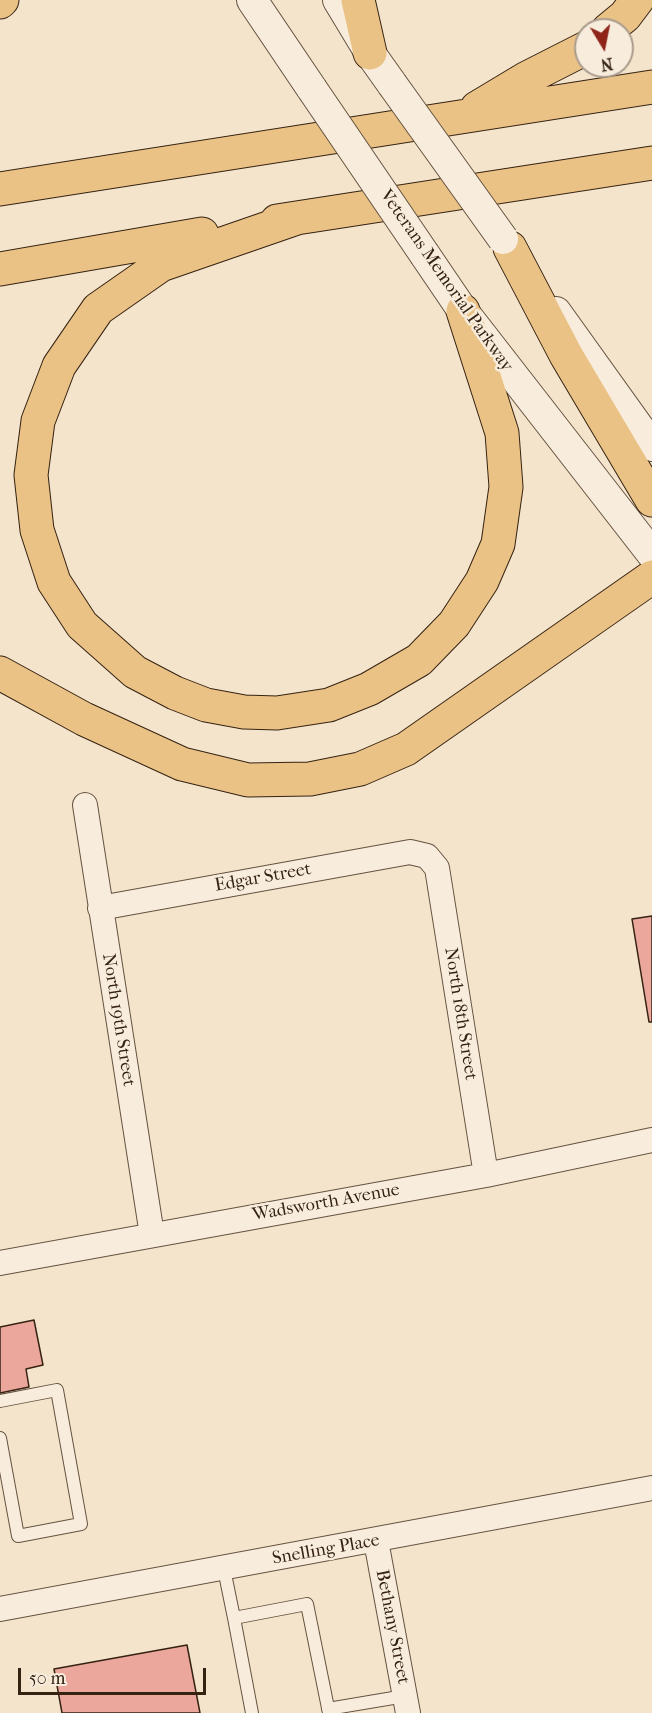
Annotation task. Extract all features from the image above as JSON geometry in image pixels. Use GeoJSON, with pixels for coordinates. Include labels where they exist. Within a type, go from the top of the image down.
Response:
{"type":"FeatureCollection","features":[{"type":"Feature","properties":{"kind":"highway"},"geometry":{"type":"LineString","coordinates":[[358,0],[370,53]]}},
{"type":"Feature","properties":{"kind":"highway"},"geometry":{"type":"LineString","coordinates":[[623,18],[637,0]]}},
{"type":"Feature","properties":{"kind":"highway"},"geometry":{"type":"LineString","coordinates":[[463,117],[527,78],[574,54]]}},
{"type":"Feature","properties":{"kind":"highway"},"geometry":{"type":"LineString","coordinates":[[0,189],[652,87]]}},
{"type":"Feature","properties":{"kind":"highway"},"geometry":{"type":"LineString","coordinates":[[0,269],[297,218],[652,163]]}},
{"type":"Feature","properties":{"kind":"highway"},"geometry":{"type":"LineString","coordinates":[[297,218],[161,265],[98,309],[59,366],[42,410],[31,475],[37,530],[54,582],[82,625],[135,672],[174,693],[206,705],[244,712],[277,713],[298,710],[329,705],[369,689],[418,660],[454,624],[482,581],[498,544],[507,487],[502,433],[463,311]]}},
{"type":"Feature","properties":{"kind":"highway"},"geometry":{"type":"LineString","coordinates":[[506,243],[566,355],[652,500]]}},
{"type":"Feature","properties":{"kind":"highway"},"geometry":{"type":"LineString","coordinates":[[0,673],[84,718],[182,764],[248,780],[310,779],[360,769],[406,749],[652,577]]}},
{"type":"Feature","properties":{"kind":"street","name":"Veterans Memorial Parkway"},"geometry":{"type":"LineString","coordinates":[[252,0],[463,311],[652,554]]}},
{"type":"Feature","properties":{"kind":"street"},"geometry":{"type":"LineString","coordinates":[[338,0],[370,53],[652,446]]}},
{"type":"Feature","properties":{"kind":"street","name":"North 19th Street"},"geometry":{"type":"LineString","coordinates":[[85,805],[152,1235]]}},
{"type":"Feature","properties":{"kind":"street","name":"Edgar Street"},"geometry":{"type":"LineString","coordinates":[[100,908],[410,852],[427,856]]}},
{"type":"Feature","properties":{"kind":"street","name":"North 18th Street"},"geometry":{"type":"LineString","coordinates":[[427,856],[437,868],[486,1175]]}},
{"type":"Feature","properties":{"kind":"street","name":"Wadsworth Avenue"},"geometry":{"type":"LineString","coordinates":[[0,1263],[486,1175],[652,1140]]}},
{"type":"Feature","properties":{"kind":"street","name":"Snelling Place"},"geometry":{"type":"LineString","coordinates":[[0,1609],[652,1488]]}},
{"type":"Feature","properties":{"kind":"street","name":"Bethany Street"},"geometry":{"type":"LineString","coordinates":[[376,1541],[406,1705]]}},
{"type":"Feature","properties":{"kind":"lane"},"geometry":{"type":"LineString","coordinates":[[0,1401],[57,1390],[81,1524],[18,1536],[0,1437]]}},
{"type":"Feature","properties":{"kind":"lane"},"geometry":{"type":"LineString","coordinates":[[224,1569],[252,1713]]}},
{"type":"Feature","properties":{"kind":"lane"},"geometry":{"type":"LineString","coordinates":[[234,1618],[307,1604],[328,1711],[406,1705]]}},
{"type":"Feature","properties":{"kind":"building"},"geometry":{"type":"Polygon","coordinates":[[[652,916],[652,1022],[649,1022],[632,919],[652,916]]]}},
{"type":"Feature","properties":{"kind":"building"},"geometry":{"type":"Polygon","coordinates":[[[34,1320],[43,1365],[26,1369],[29,1387],[0,1393],[0,1327],[34,1320]]]}},
{"type":"Feature","properties":{"kind":"building"},"geometry":{"type":"Polygon","coordinates":[[[187,1645],[200,1713],[62,1713],[54,1669],[187,1645]]]}}]}
